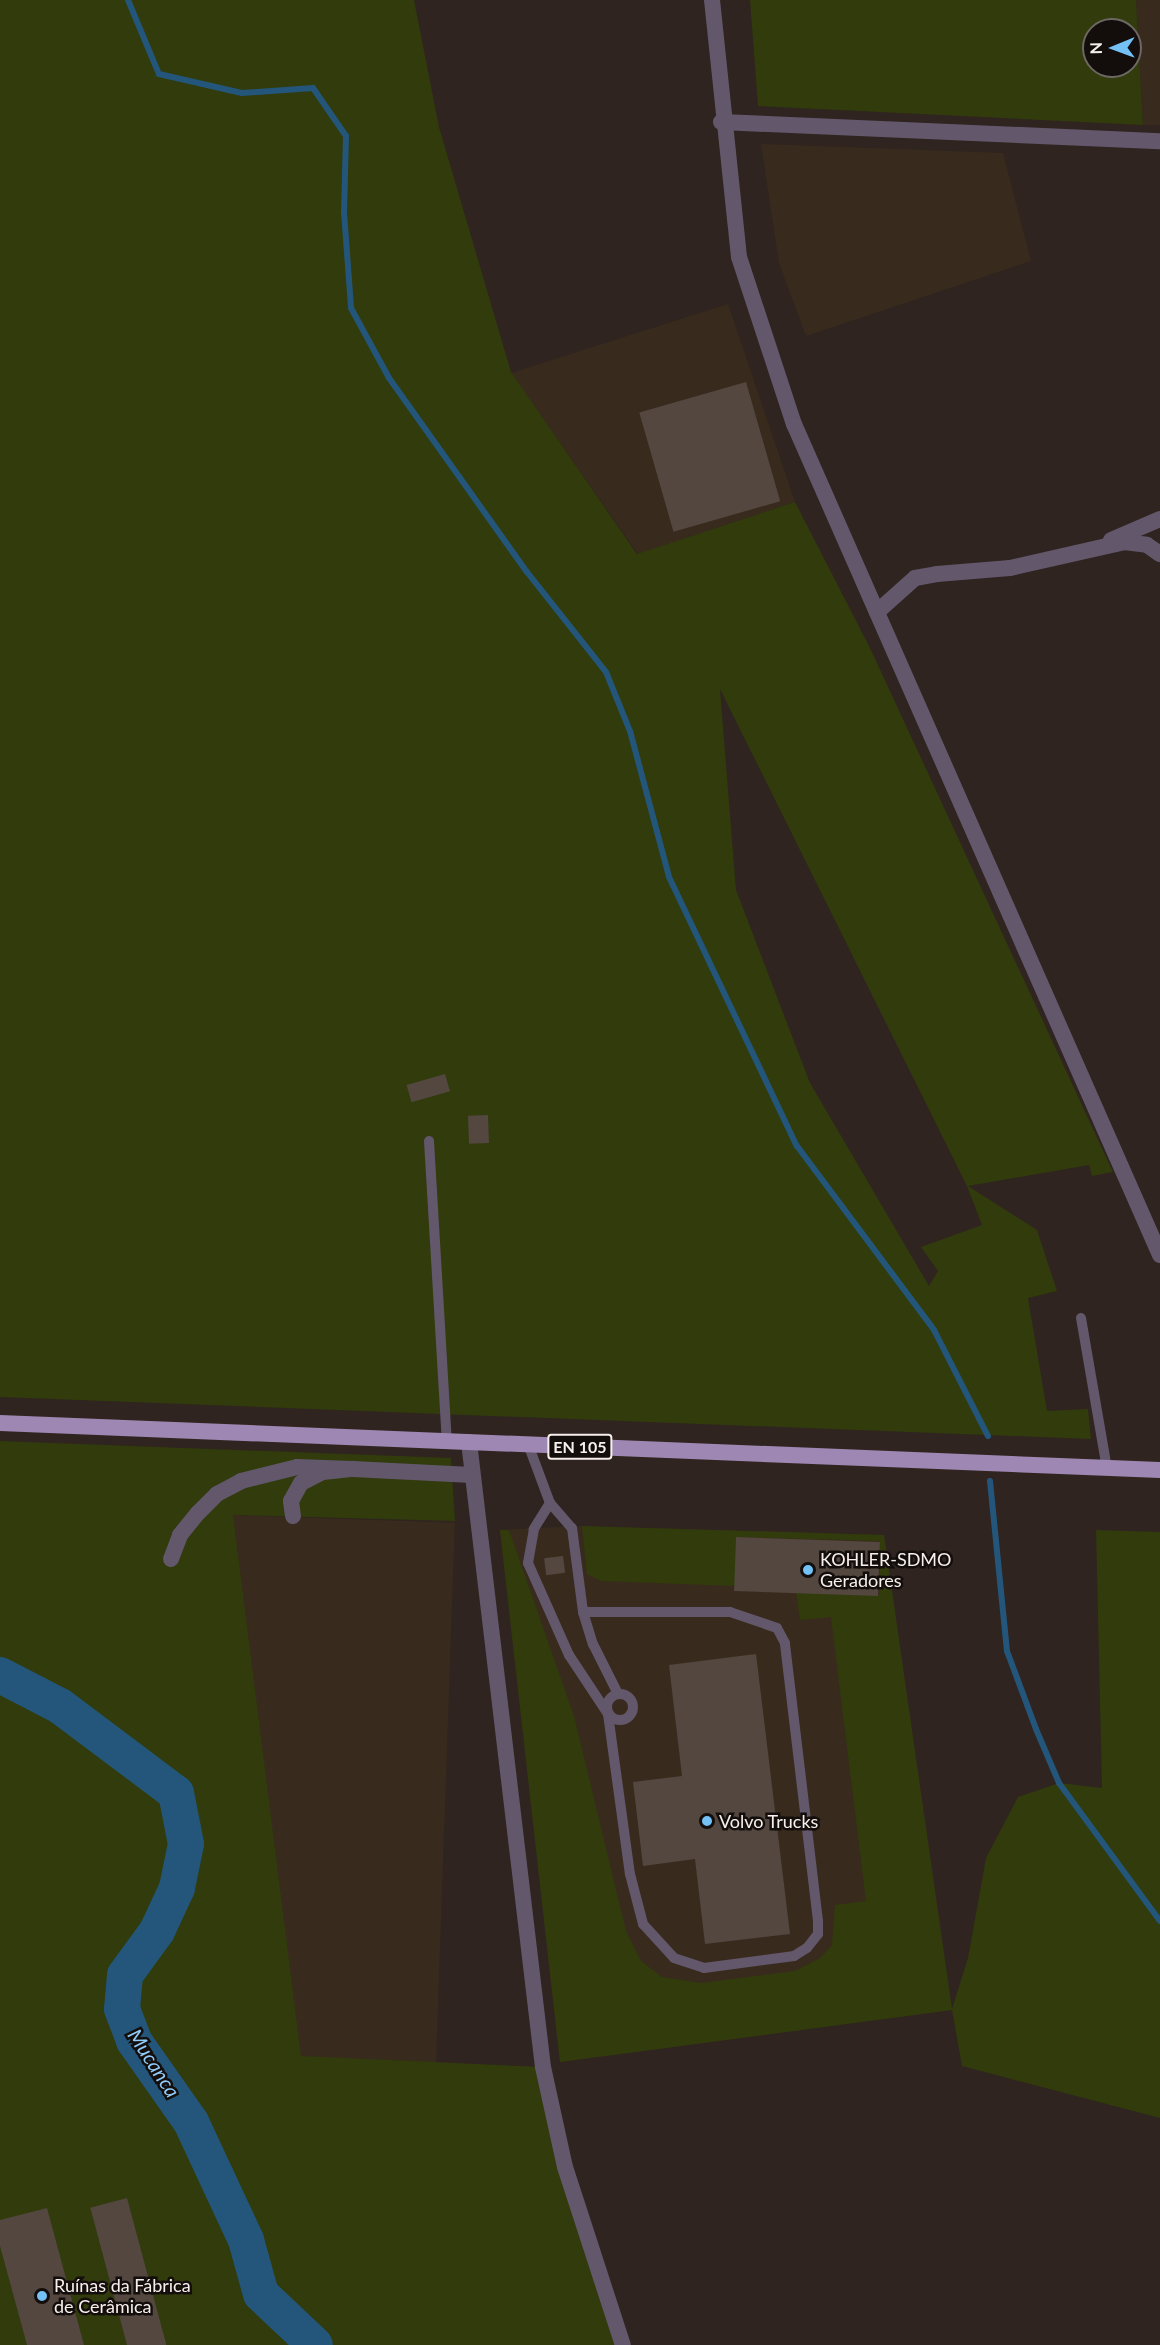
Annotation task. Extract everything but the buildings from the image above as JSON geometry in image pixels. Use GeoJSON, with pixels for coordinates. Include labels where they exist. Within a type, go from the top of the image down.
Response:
{"type":"FeatureCollection","features":[{"type":"Feature","properties":{"kind":"main road","name":"EN 105"},"geometry":{"type":"LineString","coordinates":[[0,1423],[1160,1470]]}},
{"type":"Feature","properties":{"kind":"street"},"geometry":{"type":"LineString","coordinates":[[712,0],[721,122],[739,256],[794,424],[1160,1255]]}},
{"type":"Feature","properties":{"kind":"street"},"geometry":{"type":"LineString","coordinates":[[721,122],[1160,141]]}},
{"type":"Feature","properties":{"kind":"street"},"geometry":{"type":"LineString","coordinates":[[1094,548],[1160,519]]}},
{"type":"Feature","properties":{"kind":"street"},"geometry":{"type":"LineString","coordinates":[[877,612],[915,579],[1010,568],[1124,542],[1147,545],[1160,554]]}},
{"type":"Feature","properties":{"kind":"street"},"geometry":{"type":"LineString","coordinates":[[469,1442],[543,2067],[565,2167],[623,2345]]}},
{"type":"Feature","properties":{"kind":"street"},"geometry":{"type":"LineString","coordinates":[[171,1559],[180,1535],[198,1513],[216,1494],[241,1481],[297,1467],[472,1475]]}},
{"type":"Feature","properties":{"kind":"street"},"geometry":{"type":"LineString","coordinates":[[293,1516],[291,1502],[301,1483],[323,1473],[353,1469]]}},
{"type":"Feature","properties":{"kind":"lane"},"geometry":{"type":"LineString","coordinates":[[429,1141],[447,1441]]}},
{"type":"Feature","properties":{"kind":"lane"},"geometry":{"type":"LineString","coordinates":[[1081,1318],[1107,1468]]}},
{"type":"Feature","properties":{"kind":"lane"},"geometry":{"type":"LineString","coordinates":[[528,1444],[550,1503],[572,1528],[583,1612],[593,1644],[618,1694],[630,1698],[631,1715],[620,1721],[608,1714],[568,1655],[528,1563],[534,1528],[550,1503]]}},
{"type":"Feature","properties":{"kind":"lane"},"geometry":{"type":"LineString","coordinates":[[583,1612],[730,1612],[777,1628],[785,1643],[818,1921],[818,1934],[807,1948],[794,1956],[704,1968],[674,1958],[643,1924],[630,1874],[608,1714],[608,1701],[618,1694]]}},
{"type":"Feature","properties":{"kind":"shaded area"},"geometry":{"type":"Polygon","coordinates":[[[1136,0],[1160,0],[1160,125],[1143,125],[1140,78],[1142,18],[1137,18],[1136,0]]]}},
{"type":"Feature","properties":{"kind":"shaded area"},"geometry":{"type":"Polygon","coordinates":[[[761,144],[1003,153],[1031,261],[806,336],[779,263],[761,144]]]}},
{"type":"Feature","properties":{"kind":"shaded area"},"geometry":{"type":"Polygon","coordinates":[[[728,304],[795,502],[638,554],[511,373],[728,304]]]}},
{"type":"Feature","properties":{"kind":"shaded area"},"geometry":{"type":"Polygon","coordinates":[[[232,1515],[455,1523],[436,2068],[213,2061],[232,1515]]]}},
{"type":"Feature","properties":{"kind":"shaded area"},"geometry":{"type":"Polygon","coordinates":[[[582,1526],[884,1535],[952,2010],[560,2062],[500,1530],[582,1526]]]}},
{"type":"Feature","properties":{"kind":"green space"},"geometry":{"type":"Polygon","coordinates":[[[0,0],[414,0],[439,127],[511,372],[637,554],[795,502],[870,648],[1113,1172],[1092,1176],[1089,1165],[968,1186],[1037,1230],[1057,1291],[1028,1298],[1047,1411],[1088,1409],[1091,1439],[0,1397],[0,0]],[[720,689],[736,890],[810,1083],[929,1286],[938,1271],[921,1247],[982,1225],[967,1186],[720,689]]]}},
{"type":"Feature","properties":{"kind":"green space"},"geometry":{"type":"Polygon","coordinates":[[[750,0],[1136,0],[1137,18],[1082,18],[1082,78],[1140,78],[1143,125],[758,106],[750,0]]]}},
{"type":"Feature","properties":{"kind":"green space"},"geometry":{"type":"Polygon","coordinates":[[[0,1441],[451,1458],[455,1521],[233,1515],[301,2056],[543,2067],[623,2345],[0,2345],[0,1441]]]}},
{"type":"Feature","properties":{"kind":"green space"},"geometry":{"type":"Polygon","coordinates":[[[582,1526],[884,1535],[952,2009],[968,1958],[986,1858],[1018,1797],[1059,1783],[1102,1788],[1096,1530],[1160,1532],[1160,2118],[962,2066],[952,2010],[560,2062],[500,1530],[509,1530],[574,1716],[626,1931],[641,1961],[662,1977],[701,1983],[795,1971],[820,1958],[832,1945],[835,1905],[866,1901],[831,1617],[800,1620],[796,1592],[879,1595],[880,1541],[737,1537],[735,1586],[601,1581],[587,1574],[582,1526]]]}},
{"type":"Feature","properties":{"kind":"waterway"},"geometry":{"type":"LineString","coordinates":[[128,0],[159,74],[242,93],[313,88],[346,136],[344,212],[351,308],[389,378],[527,572],[606,672],[630,731],[669,877],[797,1146],[934,1330],[988,1436]]}},
{"type":"Feature","properties":{"kind":"waterway"},"geometry":{"type":"LineString","coordinates":[[990,1481],[1007,1651],[1036,1729],[1059,1783],[1160,1921]]}},
{"type":"Feature","properties":{"kind":"waterway","name":"Mucanca"},"geometry":{"type":"LineString","coordinates":[[0,1675],[60,1706],[176,1793],[186,1844],[177,1888],[157,1931],[125,1975],[122,2009],[134,2041],[191,2122],[246,2240],[261,2294],[315,2345]]}},
{"type":"Feature","properties":{"kind":"place","name":"KOHLER-SDMO Geradores"},"geometry":{"type":"Point","coordinates":[808,1570]}},
{"type":"Feature","properties":{"kind":"place","name":"Volvo Trucks"},"geometry":{"type":"Point","coordinates":[707,1821]}},
{"type":"Feature","properties":{"kind":"place","name":"Ruínas da Fábrica de Cerâmica"},"geometry":{"type":"Point","coordinates":[42,2296]}}]}
